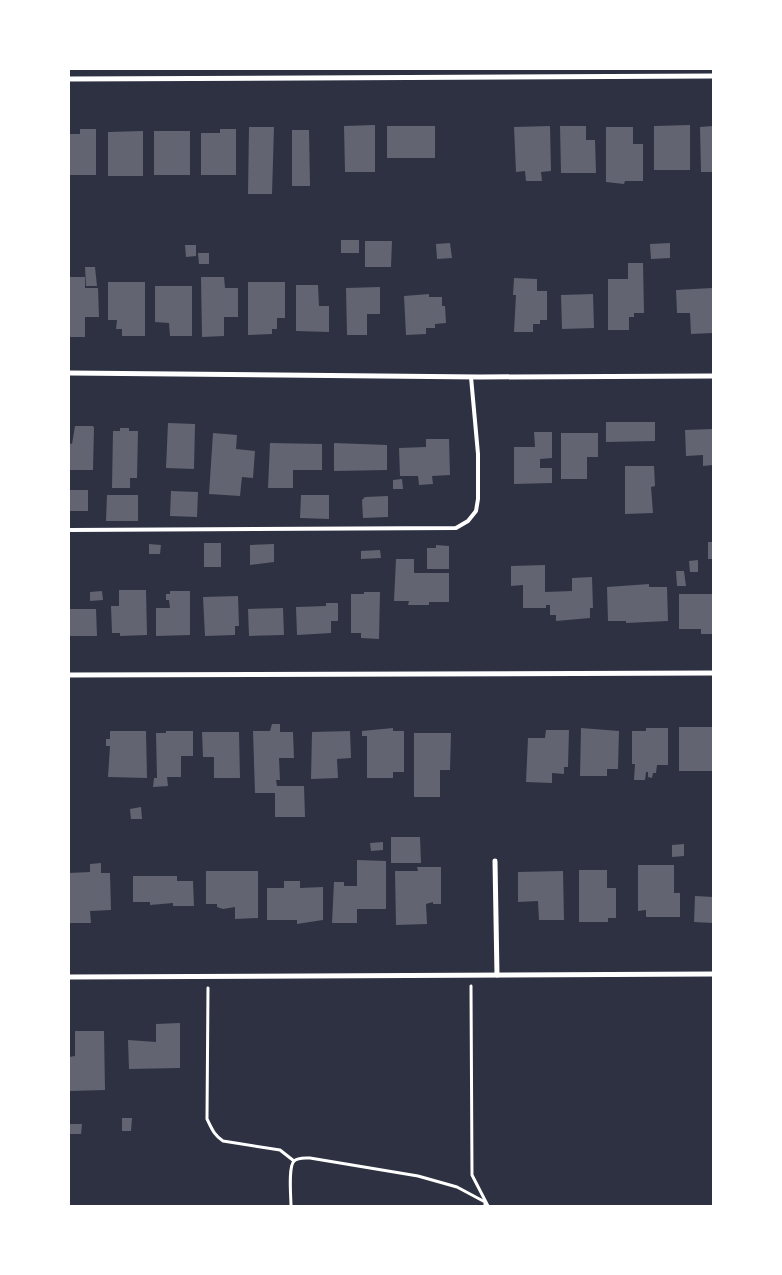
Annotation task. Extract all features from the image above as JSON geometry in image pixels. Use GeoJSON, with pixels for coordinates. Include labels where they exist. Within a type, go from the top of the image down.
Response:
{"type":"FeatureCollection","features":[{"type":"Feature","properties":{"kind":"street"},"geometry":{"type":"LineString","coordinates":[[69,79],[713,76]]}},
{"type":"Feature","properties":{"kind":"street"},"geometry":{"type":"LineString","coordinates":[[69,373],[471,377],[713,376]]}},
{"type":"Feature","properties":{"kind":"street"},"geometry":{"type":"LineString","coordinates":[[69,676],[713,673]]}},
{"type":"Feature","properties":{"kind":"street"},"geometry":{"type":"LineString","coordinates":[[495,861],[497,975]]}},
{"type":"Feature","properties":{"kind":"street"},"geometry":{"type":"LineString","coordinates":[[69,977],[713,974]]}},
{"type":"Feature","properties":{"kind":"lane"},"geometry":{"type":"LineString","coordinates":[[69,530],[456,528],[468,521],[476,511],[478,499],[478,454],[471,377]]}},
{"type":"Feature","properties":{"kind":"path"},"geometry":{"type":"LineString","coordinates":[[471,975],[472,1174],[486,1205]]}},
{"type":"Feature","properties":{"kind":"path"},"geometry":{"type":"LineString","coordinates":[[208,977],[208,1119],[212,1131],[215,1136],[224,1141],[280,1150],[294,1161]]}},
{"type":"Feature","properties":{"kind":"path"},"geometry":{"type":"LineString","coordinates":[[291,1206],[291,1168],[294,1161],[299,1158],[310,1158],[418,1176],[457,1187],[486,1205]]}},
{"type":"Feature","properties":{"kind":"building"},"geometry":{"type":"Polygon","coordinates":[[[375,125],[375,172],[345,172],[344,126],[375,125]]]}},
{"type":"Feature","properties":{"kind":"building"},"geometry":{"type":"Polygon","coordinates":[[[690,125],[690,170],[654,170],[654,126],[690,125]]]}},
{"type":"Feature","properties":{"kind":"building"},"geometry":{"type":"Polygon","coordinates":[[[387,126],[435,126],[435,158],[387,158],[387,126]]]}},
{"type":"Feature","properties":{"kind":"building"},"geometry":{"type":"Polygon","coordinates":[[[550,126],[551,171],[541,172],[542,181],[526,181],[525,171],[516,172],[514,127],[550,126]]]}},
{"type":"Feature","properties":{"kind":"building"},"geometry":{"type":"Polygon","coordinates":[[[560,126],[586,126],[586,140],[595,140],[596,173],[561,173],[560,126]]]}},
{"type":"Feature","properties":{"kind":"building"},"geometry":{"type":"Polygon","coordinates":[[[713,126],[713,172],[701,172],[700,127],[713,126]]]}},
{"type":"Feature","properties":{"kind":"building"},"geometry":{"type":"Polygon","coordinates":[[[249,127],[274,127],[272,194],[248,194],[249,127]]]}},
{"type":"Feature","properties":{"kind":"building"},"geometry":{"type":"Polygon","coordinates":[[[606,127],[633,127],[633,144],[643,144],[643,181],[625,181],[624,184],[606,182],[606,127]]]}},
{"type":"Feature","properties":{"kind":"building"},"geometry":{"type":"Polygon","coordinates":[[[80,129],[96,129],[96,175],[69,175],[69,134],[80,134],[80,129]]]}},
{"type":"Feature","properties":{"kind":"building"},"geometry":{"type":"Polygon","coordinates":[[[220,129],[236,129],[236,175],[201,175],[201,133],[220,133],[220,129]]]}},
{"type":"Feature","properties":{"kind":"building"},"geometry":{"type":"Polygon","coordinates":[[[292,130],[309,130],[310,186],[292,186],[292,130]]]}},
{"type":"Feature","properties":{"kind":"building"},"geometry":{"type":"Polygon","coordinates":[[[143,131],[143,176],[108,176],[108,132],[143,131]]]}},
{"type":"Feature","properties":{"kind":"building"},"geometry":{"type":"Polygon","coordinates":[[[154,131],[190,131],[190,175],[154,175],[154,131]]]}},
{"type":"Feature","properties":{"kind":"building"},"geometry":{"type":"Polygon","coordinates":[[[341,240],[359,240],[359,253],[341,253],[341,240]]]}},
{"type":"Feature","properties":{"kind":"building"},"geometry":{"type":"Polygon","coordinates":[[[365,241],[392,241],[391,267],[365,267],[365,241]]]}},
{"type":"Feature","properties":{"kind":"building"},"geometry":{"type":"Polygon","coordinates":[[[450,243],[452,258],[437,259],[436,244],[450,243]]]}},
{"type":"Feature","properties":{"kind":"building"},"geometry":{"type":"Polygon","coordinates":[[[670,243],[670,258],[651,259],[650,244],[670,243]]]}},
{"type":"Feature","properties":{"kind":"building"},"geometry":{"type":"Polygon","coordinates":[[[185,245],[196,245],[196,256],[186,257],[185,245]]]}},
{"type":"Feature","properties":{"kind":"building"},"geometry":{"type":"Polygon","coordinates":[[[198,253],[209,253],[209,264],[199,264],[198,253]]]}},
{"type":"Feature","properties":{"kind":"building"},"geometry":{"type":"Polygon","coordinates":[[[628,263],[643,263],[644,313],[634,313],[634,317],[629,317],[629,330],[608,330],[608,279],[628,279],[628,263]]]}},
{"type":"Feature","properties":{"kind":"building"},"geometry":{"type":"Polygon","coordinates":[[[85,267],[95,267],[97,286],[86,286],[85,267]]]}},
{"type":"Feature","properties":{"kind":"building"},"geometry":{"type":"Polygon","coordinates":[[[69,277],[85,277],[85,288],[98,288],[99,317],[85,317],[85,337],[69,337],[69,277]]]}},
{"type":"Feature","properties":{"kind":"building"},"geometry":{"type":"Polygon","coordinates":[[[201,277],[224,277],[225,288],[238,288],[238,317],[224,317],[224,336],[202,337],[201,277]]]}},
{"type":"Feature","properties":{"kind":"building"},"geometry":{"type":"Polygon","coordinates":[[[514,278],[537,279],[537,291],[547,291],[547,320],[540,320],[540,324],[533,324],[533,332],[514,332],[516,295],[513,295],[514,278]]]}},
{"type":"Feature","properties":{"kind":"building"},"geometry":{"type":"Polygon","coordinates":[[[108,282],[145,282],[145,336],[122,336],[122,329],[116,329],[117,320],[108,320],[108,282]]]}},
{"type":"Feature","properties":{"kind":"building"},"geometry":{"type":"Polygon","coordinates":[[[248,282],[285,282],[285,318],[277,318],[277,329],[272,329],[272,334],[248,335],[248,282]]]}},
{"type":"Feature","properties":{"kind":"building"},"geometry":{"type":"Polygon","coordinates":[[[296,285],[318,285],[319,306],[329,306],[329,332],[296,331],[296,285]]]}},
{"type":"Feature","properties":{"kind":"building"},"geometry":{"type":"Polygon","coordinates":[[[155,286],[192,286],[192,336],[170,336],[169,323],[155,322],[155,286]]]}},
{"type":"Feature","properties":{"kind":"building"},"geometry":{"type":"Polygon","coordinates":[[[380,287],[380,314],[367,314],[367,335],[347,335],[346,288],[380,287]]]}},
{"type":"Feature","properties":{"kind":"building"},"geometry":{"type":"Polygon","coordinates":[[[712,288],[713,333],[691,334],[690,313],[677,313],[676,290],[712,288]]]}},
{"type":"Feature","properties":{"kind":"building"},"geometry":{"type":"Polygon","coordinates":[[[429,294],[429,297],[442,297],[442,306],[445,306],[446,323],[435,324],[435,328],[426,328],[426,334],[406,335],[404,296],[429,294]]]}},
{"type":"Feature","properties":{"kind":"building"},"geometry":{"type":"Polygon","coordinates":[[[593,294],[594,328],[562,329],[561,295],[593,294]]]}},
{"type":"Feature","properties":{"kind":"building"},"geometry":{"type":"Polygon","coordinates":[[[606,422],[655,422],[655,441],[606,442],[606,422]]]}},
{"type":"Feature","properties":{"kind":"building"},"geometry":{"type":"Polygon","coordinates":[[[168,423],[195,424],[194,469],[166,468],[168,423]]]}},
{"type":"Feature","properties":{"kind":"building"},"geometry":{"type":"Polygon","coordinates":[[[75,426],[93,426],[94,428],[93,470],[69,470],[69,443],[72,444],[75,426]]]}},
{"type":"Feature","properties":{"kind":"building"},"geometry":{"type":"Polygon","coordinates":[[[120,428],[138,431],[137,478],[130,478],[130,488],[112,488],[113,431],[120,431],[120,428]]]}},
{"type":"Feature","properties":{"kind":"building"},"geometry":{"type":"Polygon","coordinates":[[[713,429],[713,465],[703,466],[703,455],[686,456],[685,430],[713,429]]]}},
{"type":"Feature","properties":{"kind":"building"},"geometry":{"type":"Polygon","coordinates":[[[534,432],[552,432],[552,458],[540,459],[540,468],[552,468],[552,483],[514,484],[514,447],[535,447],[534,432]]]}},
{"type":"Feature","properties":{"kind":"building"},"geometry":{"type":"Polygon","coordinates":[[[213,433],[237,435],[236,449],[255,451],[253,478],[242,477],[240,496],[209,494],[213,433]]]}},
{"type":"Feature","properties":{"kind":"building"},"geometry":{"type":"Polygon","coordinates":[[[561,433],[598,433],[598,457],[587,457],[587,479],[561,479],[561,433]]]}},
{"type":"Feature","properties":{"kind":"building"},"geometry":{"type":"Polygon","coordinates":[[[426,439],[449,439],[450,475],[432,476],[433,484],[419,485],[418,476],[400,476],[399,448],[426,447],[426,439]]]}},
{"type":"Feature","properties":{"kind":"building"},"geometry":{"type":"Polygon","coordinates":[[[270,443],[322,444],[322,470],[293,470],[293,488],[268,488],[270,443]]]}},
{"type":"Feature","properties":{"kind":"building"},"geometry":{"type":"Polygon","coordinates":[[[334,443],[387,445],[387,470],[334,471],[334,443]]]}},
{"type":"Feature","properties":{"kind":"building"},"geometry":{"type":"Polygon","coordinates":[[[625,466],[654,466],[655,486],[651,487],[653,513],[625,514],[625,466]]]}},
{"type":"Feature","properties":{"kind":"building"},"geometry":{"type":"Polygon","coordinates":[[[402,479],[403,489],[393,489],[393,480],[402,479]]]}},
{"type":"Feature","properties":{"kind":"building"},"geometry":{"type":"Polygon","coordinates":[[[69,490],[88,490],[88,511],[69,511],[69,490]]]}},
{"type":"Feature","properties":{"kind":"building"},"geometry":{"type":"Polygon","coordinates":[[[171,491],[198,492],[197,517],[170,516],[171,491]]]}},
{"type":"Feature","properties":{"kind":"building"},"geometry":{"type":"Polygon","coordinates":[[[107,495],[138,495],[138,521],[106,521],[107,495]]]}},
{"type":"Feature","properties":{"kind":"building"},"geometry":{"type":"Polygon","coordinates":[[[301,495],[329,495],[329,519],[300,518],[301,495]]]}},
{"type":"Feature","properties":{"kind":"building"},"geometry":{"type":"Polygon","coordinates":[[[388,496],[388,517],[363,518],[362,500],[365,497],[388,496]]]}},
{"type":"Feature","properties":{"kind":"building"},"geometry":{"type":"Polygon","coordinates":[[[708,542],[713,542],[713,559],[708,559],[708,542]]]}},
{"type":"Feature","properties":{"kind":"building"},"geometry":{"type":"Polygon","coordinates":[[[204,543],[221,543],[221,567],[204,567],[204,543]]]}},
{"type":"Feature","properties":{"kind":"building"},"geometry":{"type":"Polygon","coordinates":[[[149,544],[161,545],[160,554],[149,554],[149,544]]]}},
{"type":"Feature","properties":{"kind":"building"},"geometry":{"type":"Polygon","coordinates":[[[274,544],[274,562],[250,565],[250,545],[274,544]]]}},
{"type":"Feature","properties":{"kind":"building"},"geometry":{"type":"Polygon","coordinates":[[[436,545],[449,546],[449,569],[427,569],[427,548],[436,548],[436,545]]]}},
{"type":"Feature","properties":{"kind":"building"},"geometry":{"type":"Polygon","coordinates":[[[380,550],[381,558],[361,559],[361,551],[380,550]]]}},
{"type":"Feature","properties":{"kind":"building"},"geometry":{"type":"Polygon","coordinates":[[[396,559],[414,559],[414,573],[449,573],[449,602],[429,602],[429,605],[408,605],[409,601],[394,601],[396,559]]]}},
{"type":"Feature","properties":{"kind":"building"},"geometry":{"type":"Polygon","coordinates":[[[698,560],[698,572],[690,572],[689,561],[698,560]]]}},
{"type":"Feature","properties":{"kind":"building"},"geometry":{"type":"Polygon","coordinates":[[[545,565],[545,592],[572,591],[572,578],[592,577],[593,608],[590,608],[590,618],[556,621],[556,615],[550,615],[550,605],[546,605],[546,608],[523,608],[523,585],[511,586],[511,566],[545,565]]]}},
{"type":"Feature","properties":{"kind":"building"},"geometry":{"type":"Polygon","coordinates":[[[676,571],[684,571],[686,586],[677,586],[676,571]]]}},
{"type":"Feature","properties":{"kind":"building"},"geometry":{"type":"Polygon","coordinates":[[[649,584],[649,587],[667,587],[668,621],[626,623],[626,621],[608,621],[607,587],[649,584]]]}},
{"type":"Feature","properties":{"kind":"building"},"geometry":{"type":"Polygon","coordinates":[[[119,590],[146,590],[147,635],[120,636],[120,633],[112,633],[111,606],[119,606],[119,590]]]}},
{"type":"Feature","properties":{"kind":"building"},"geometry":{"type":"Polygon","coordinates":[[[102,591],[103,600],[90,601],[90,592],[102,591]]]}},
{"type":"Feature","properties":{"kind":"building"},"geometry":{"type":"Polygon","coordinates":[[[170,591],[190,591],[190,635],[156,636],[156,608],[170,608],[169,600],[166,600],[166,594],[170,594],[170,591]]]}},
{"type":"Feature","properties":{"kind":"building"},"geometry":{"type":"Polygon","coordinates":[[[364,592],[380,592],[379,639],[361,638],[361,633],[351,633],[351,594],[364,594],[364,592]]]}},
{"type":"Feature","properties":{"kind":"building"},"geometry":{"type":"Polygon","coordinates":[[[679,594],[713,594],[713,634],[701,634],[701,629],[679,629],[679,594]]]}},
{"type":"Feature","properties":{"kind":"building"},"geometry":{"type":"Polygon","coordinates":[[[238,596],[239,626],[235,626],[235,635],[205,636],[203,597],[238,596]]]}},
{"type":"Feature","properties":{"kind":"building"},"geometry":{"type":"Polygon","coordinates":[[[326,603],[338,603],[338,621],[331,621],[331,633],[297,635],[296,607],[326,606],[326,603]]]}},
{"type":"Feature","properties":{"kind":"building"},"geometry":{"type":"Polygon","coordinates":[[[283,608],[284,635],[249,636],[248,609],[283,608]]]}},
{"type":"Feature","properties":{"kind":"building"},"geometry":{"type":"Polygon","coordinates":[[[69,609],[96,609],[97,636],[69,636],[69,609]]]}},
{"type":"Feature","properties":{"kind":"building"},"geometry":{"type":"Polygon","coordinates":[[[272,724],[280,724],[280,732],[293,732],[294,758],[279,758],[280,780],[276,780],[277,786],[304,786],[305,817],[275,817],[275,793],[255,793],[253,731],[270,731],[272,724]]]}},
{"type":"Feature","properties":{"kind":"building"},"geometry":{"type":"Polygon","coordinates":[[[679,727],[713,727],[713,771],[679,771],[679,727]]]}},
{"type":"Feature","properties":{"kind":"building"},"geometry":{"type":"Polygon","coordinates":[[[393,728],[393,731],[404,731],[404,772],[393,772],[393,778],[367,778],[367,736],[362,736],[362,731],[393,728]]]}},
{"type":"Feature","properties":{"kind":"building"},"geometry":{"type":"Polygon","coordinates":[[[581,728],[619,731],[618,769],[607,769],[607,776],[580,776],[581,728]]]}},
{"type":"Feature","properties":{"kind":"building"},"geometry":{"type":"Polygon","coordinates":[[[646,728],[668,728],[668,765],[657,765],[656,773],[653,773],[652,778],[648,777],[648,772],[646,772],[645,780],[634,780],[635,764],[632,764],[632,731],[646,731],[646,728]]]}},
{"type":"Feature","properties":{"kind":"building"},"geometry":{"type":"Polygon","coordinates":[[[546,730],[569,730],[568,767],[564,767],[564,774],[552,773],[552,783],[526,782],[528,738],[545,738],[546,730]]]}},
{"type":"Feature","properties":{"kind":"building"},"geometry":{"type":"Polygon","coordinates":[[[110,731],[146,731],[147,778],[108,777],[110,746],[106,746],[106,739],[110,739],[110,731]]]}},
{"type":"Feature","properties":{"kind":"building"},"geometry":{"type":"Polygon","coordinates":[[[166,731],[193,731],[193,756],[181,756],[181,777],[167,777],[168,786],[153,787],[154,778],[157,778],[156,733],[166,733],[166,731]]]}},
{"type":"Feature","properties":{"kind":"building"},"geometry":{"type":"Polygon","coordinates":[[[350,731],[351,758],[337,759],[338,778],[311,779],[312,732],[350,731]]]}},
{"type":"Feature","properties":{"kind":"building"},"geometry":{"type":"Polygon","coordinates":[[[202,732],[239,732],[240,778],[214,778],[214,757],[203,757],[202,732]]]}},
{"type":"Feature","properties":{"kind":"building"},"geometry":{"type":"Polygon","coordinates":[[[414,733],[451,733],[450,770],[440,770],[440,797],[414,797],[414,733]]]}},
{"type":"Feature","properties":{"kind":"building"},"geometry":{"type":"Polygon","coordinates":[[[141,807],[142,819],[131,819],[130,809],[141,807]]]}},
{"type":"Feature","properties":{"kind":"building"},"geometry":{"type":"Polygon","coordinates":[[[391,837],[420,837],[421,863],[391,863],[391,837]]]}},
{"type":"Feature","properties":{"kind":"building"},"geometry":{"type":"Polygon","coordinates":[[[383,842],[383,850],[371,851],[370,843],[383,842]]]}},
{"type":"Feature","properties":{"kind":"building"},"geometry":{"type":"Polygon","coordinates":[[[684,844],[684,856],[672,857],[672,845],[684,844]]]}},
{"type":"Feature","properties":{"kind":"building"},"geometry":{"type":"Polygon","coordinates":[[[357,860],[386,861],[386,909],[357,909],[357,923],[332,923],[334,882],[344,882],[344,886],[357,886],[357,860]]]}},
{"type":"Feature","properties":{"kind":"building"},"geometry":{"type":"Polygon","coordinates":[[[101,863],[101,873],[110,873],[111,910],[90,911],[91,923],[69,923],[69,873],[90,872],[90,864],[101,863]]]}},
{"type":"Feature","properties":{"kind":"building"},"geometry":{"type":"Polygon","coordinates":[[[638,865],[674,865],[674,893],[680,893],[680,917],[646,917],[646,910],[638,911],[638,865]]]}},
{"type":"Feature","properties":{"kind":"building"},"geometry":{"type":"Polygon","coordinates":[[[417,867],[441,867],[441,904],[433,904],[433,902],[426,904],[427,924],[396,925],[395,871],[418,871],[417,867]]]}},
{"type":"Feature","properties":{"kind":"building"},"geometry":{"type":"Polygon","coordinates":[[[579,870],[607,870],[607,888],[616,888],[616,918],[608,918],[608,922],[579,922],[579,870]]]}},
{"type":"Feature","properties":{"kind":"building"},"geometry":{"type":"Polygon","coordinates":[[[206,871],[258,871],[258,918],[235,919],[235,907],[223,909],[217,907],[217,904],[206,904],[206,871]]]}},
{"type":"Feature","properties":{"kind":"building"},"geometry":{"type":"Polygon","coordinates":[[[563,871],[564,920],[539,920],[538,901],[518,902],[518,872],[563,871]]]}},
{"type":"Feature","properties":{"kind":"building"},"geometry":{"type":"Polygon","coordinates":[[[133,876],[177,876],[177,881],[193,881],[194,906],[173,906],[173,903],[150,905],[150,902],[133,902],[133,876]]]}},
{"type":"Feature","properties":{"kind":"building"},"geometry":{"type":"Polygon","coordinates":[[[284,881],[300,881],[300,888],[323,887],[323,920],[297,924],[297,920],[267,920],[267,888],[284,888],[284,881]]]}},
{"type":"Feature","properties":{"kind":"building"},"geometry":{"type":"Polygon","coordinates":[[[695,896],[713,897],[713,923],[694,922],[695,896]]]}},
{"type":"Feature","properties":{"kind":"building"},"geometry":{"type":"Polygon","coordinates":[[[180,1023],[180,1068],[129,1069],[128,1040],[156,1042],[156,1024],[180,1023]]]}},
{"type":"Feature","properties":{"kind":"building"},"geometry":{"type":"Polygon","coordinates":[[[75,1031],[104,1031],[105,1090],[69,1091],[69,1057],[75,1056],[75,1031]]]}},
{"type":"Feature","properties":{"kind":"building"},"geometry":{"type":"Polygon","coordinates":[[[122,1118],[132,1118],[131,1131],[122,1131],[122,1118]]]}},
{"type":"Feature","properties":{"kind":"building"},"geometry":{"type":"Polygon","coordinates":[[[69,1124],[82,1124],[81,1134],[69,1134],[69,1124]]]}}]}
